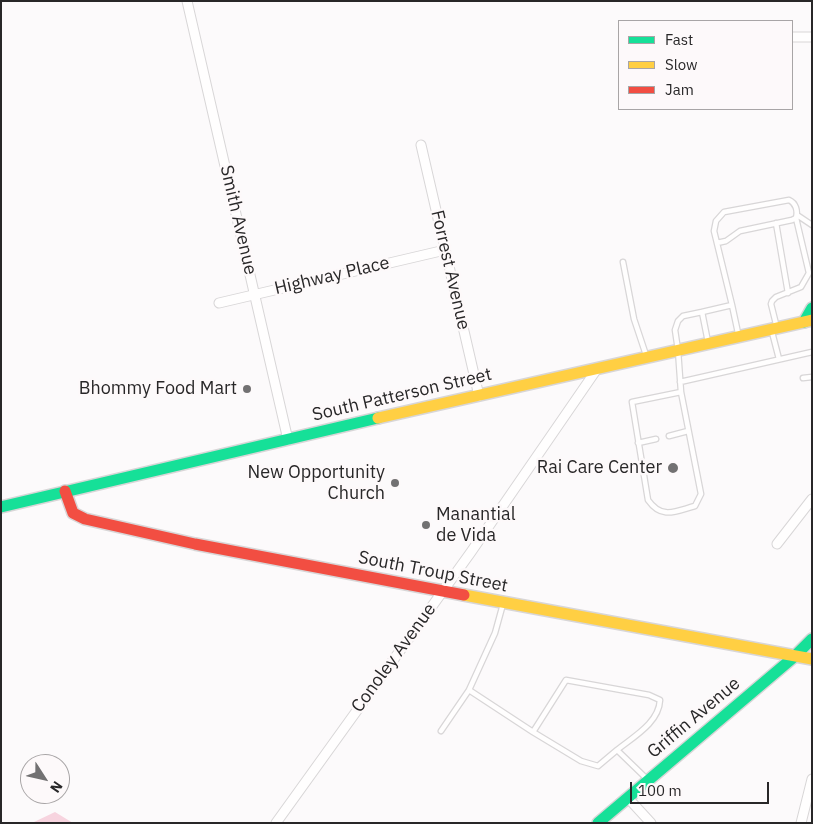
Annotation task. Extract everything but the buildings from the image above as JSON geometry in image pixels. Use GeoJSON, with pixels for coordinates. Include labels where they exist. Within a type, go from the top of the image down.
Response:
{"type":"FeatureCollection","features":[{"type":"Feature","properties":{"kind":"main road"},"geometry":{"type":"LineString","coordinates":[[808,321],[812,308]]}},
{"type":"Feature","properties":{"kind":"main road","name":"South Patterson Street"},"geometry":{"type":"LineString","coordinates":[[1,507],[808,321]]}},
{"type":"Feature","properties":{"kind":"main road","name":"South Troup Street"},"geometry":{"type":"LineString","coordinates":[[65,492],[71,512],[85,519],[195,544],[812,660]]}},
{"type":"Feature","properties":{"kind":"main road","name":"Griffin Avenue"},"geometry":{"type":"LineString","coordinates":[[598,823],[795,656],[812,639]]}},
{"type":"Feature","properties":{"kind":"street","name":"Smith Avenue"},"geometry":{"type":"LineString","coordinates":[[187,1],[288,440]]}},
{"type":"Feature","properties":{"kind":"street"},"geometry":{"type":"LineString","coordinates":[[793,37],[812,37]]}},
{"type":"Feature","properties":{"kind":"street","name":"Forrest Avenue"},"geometry":{"type":"LineString","coordinates":[[421,145],[480,396]]}},
{"type":"Feature","properties":{"kind":"street","name":"Highway Place"},"geometry":{"type":"LineString","coordinates":[[219,303],[445,250]]}},
{"type":"Feature","properties":{"kind":"street","name":"Conoley Avenue"},"geometry":{"type":"LineString","coordinates":[[276,823],[442,591],[597,369]]}},
{"type":"Feature","properties":{"kind":"street"},"geometry":{"type":"LineString","coordinates":[[777,544],[812,499]]}},
{"type":"Feature","properties":{"kind":"street"},"geometry":{"type":"LineString","coordinates":[[801,823],[812,779]]}},
{"type":"Feature","properties":{"kind":"street"},"geometry":{"type":"LineString","coordinates":[[628,798],[651,823]]}},
{"type":"Feature","properties":{"kind":"lane"},"geometry":{"type":"LineString","coordinates":[[739,336],[714,231],[716,221],[724,212],[788,200],[796,206],[796,216],[809,280],[802,287],[776,297],[771,304],[779,360]]}},
{"type":"Feature","properties":{"kind":"lane"},"geometry":{"type":"LineString","coordinates":[[717,243],[726,241],[740,231],[776,223],[796,216],[812,225]]}},
{"type":"Feature","properties":{"kind":"lane"},"geometry":{"type":"LineString","coordinates":[[776,223],[788,293]]}},
{"type":"Feature","properties":{"kind":"lane"},"geometry":{"type":"LineString","coordinates":[[623,262],[634,319],[647,357]]}},
{"type":"Feature","properties":{"kind":"lane"},"geometry":{"type":"LineString","coordinates":[[681,392],[632,402],[648,500],[654,508],[666,514],[695,506],[701,494],[681,392],[678,350],[674,330],[678,321],[683,316],[732,305]]}},
{"type":"Feature","properties":{"kind":"lane"},"geometry":{"type":"LineString","coordinates":[[702,312],[708,343]]}},
{"type":"Feature","properties":{"kind":"lane"},"geometry":{"type":"LineString","coordinates":[[680,382],[812,352]]}},
{"type":"Feature","properties":{"kind":"lane"},"geometry":{"type":"LineString","coordinates":[[803,378],[812,376]]}},
{"type":"Feature","properties":{"kind":"lane"},"geometry":{"type":"LineString","coordinates":[[669,436],[688,431]]}},
{"type":"Feature","properties":{"kind":"lane"},"geometry":{"type":"LineString","coordinates":[[638,443],[656,438]]}},
{"type":"Feature","properties":{"kind":"lane"},"geometry":{"type":"LineString","coordinates":[[441,731],[468,690],[495,633],[503,603]]}},
{"type":"Feature","properties":{"kind":"lane"},"geometry":{"type":"LineString","coordinates":[[468,690],[533,732],[580,761],[598,766],[654,719],[659,710],[660,700],[649,695],[566,680],[533,732]]}},
{"type":"Feature","properties":{"kind":"lane"},"geometry":{"type":"LineString","coordinates":[[617,750],[648,780]]}},
{"type":"Feature","properties":{"kind":"shaded area"},"geometry":{"type":"Polygon","coordinates":[[[55,812],[73,823],[34,823],[34,822],[55,812]]]}},
{"type":"Feature","properties":{"kind":"traffic: fast"},"geometry":{"type":"LineString","coordinates":[[804,322],[812,308]]}},
{"type":"Feature","properties":{"kind":"traffic: fast"},"geometry":{"type":"LineString","coordinates":[[1,507],[378,418]]}},
{"type":"Feature","properties":{"kind":"traffic: fast"},"geometry":{"type":"LineString","coordinates":[[598,823],[795,656],[812,639]]}},
{"type":"Feature","properties":{"kind":"traffic: slow"},"geometry":{"type":"LineString","coordinates":[[378,418],[812,320]]}},
{"type":"Feature","properties":{"kind":"traffic: slow"},"geometry":{"type":"LineString","coordinates":[[464,595],[812,659]]}},
{"type":"Feature","properties":{"kind":"traffic: jam"},"geometry":{"type":"LineString","coordinates":[[65,491],[73,513],[85,519],[195,544],[464,595]]}},
{"type":"Feature","properties":{"kind":"place","name":"Bhommy Food Mart"},"geometry":{"type":"Point","coordinates":[247,389]}},
{"type":"Feature","properties":{"kind":"place","name":"Rai Care Center"},"geometry":{"type":"Point","coordinates":[673,468]}},
{"type":"Feature","properties":{"kind":"place","name":"New Opportunity Church"},"geometry":{"type":"Point","coordinates":[395,483]}},
{"type":"Feature","properties":{"kind":"place","name":"Manantial de Vida"},"geometry":{"type":"Point","coordinates":[426,525]}}]}
